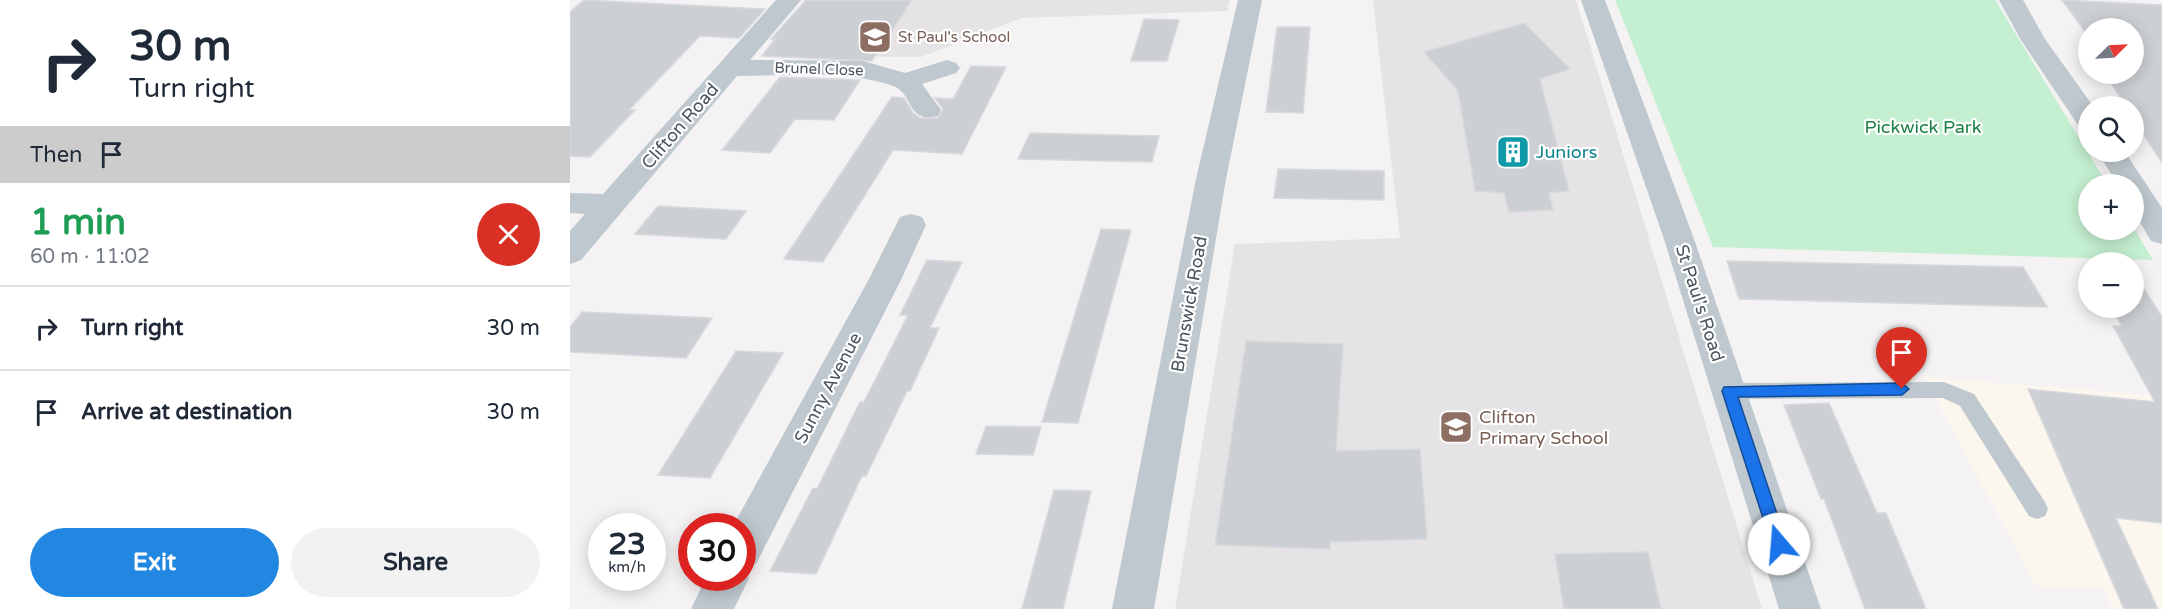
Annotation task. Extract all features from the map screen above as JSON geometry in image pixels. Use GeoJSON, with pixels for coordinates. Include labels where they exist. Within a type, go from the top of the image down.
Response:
{"type":"FeatureCollection","features":[{"type":"Feature","properties":{"kind":"street","name":"Clifton Road"},"geometry":{"type":"LineString","coordinates":[[570,252],[789,0]]}},
{"type":"Feature","properties":{"kind":"street","name":"Brunswick Road"},"geometry":{"type":"LineString","coordinates":[[1133,609],[1211,179],[1250,0]]}},
{"type":"Feature","properties":{"kind":"street","name":"St Paul's Road"},"geometry":{"type":"LineString","coordinates":[[1593,0],[1679,239],[1800,609]]}},
{"type":"Feature","properties":{"kind":"street"},"geometry":{"type":"LineString","coordinates":[[2011,0],[2033,40],[2078,105]]}},
{"type":"Feature","properties":{"kind":"street","name":"Brunel Close"},"geometry":{"type":"LineString","coordinates":[[730,68],[863,69],[906,81]]}},
{"type":"Feature","properties":{"kind":"street"},"geometry":{"type":"LineString","coordinates":[[928,111],[906,81],[947,68]]}},
{"type":"Feature","properties":{"kind":"street"},"geometry":{"type":"LineString","coordinates":[[570,203],[613,205]]}},
{"type":"Feature","properties":{"kind":"street"},"geometry":{"type":"LineString","coordinates":[[2144,203],[2162,233]]}},
{"type":"Feature","properties":{"kind":"street","name":"Sunny Avenue"},"geometry":{"type":"LineString","coordinates":[[756,524],[885,280],[911,225]]}},
{"type":"Feature","properties":{"kind":"street"},"geometry":{"type":"LineString","coordinates":[[712,609],[721,591]]}},
{"type":"Feature","properties":{"kind":"lane"},"geometry":{"type":"LineString","coordinates":[[1729,391],[1944,390],[1967,400],[2037,509]]}},
{"type":"Feature","properties":{"kind":"shaded area","name":"St Paul's School"},"geometry":{"type":"Polygon","coordinates":[[[806,0],[1230,0],[1227,11],[1021,18],[921,57],[762,56],[806,0]]]}},
{"type":"Feature","properties":{"kind":"shaded area","name":"Clifton Primary School"},"geometry":{"type":"Polygon","coordinates":[[[1373,0],[1576,0],[1762,609],[1175,609],[1235,244],[1400,238],[1373,0]]]}},
{"type":"Feature","properties":{"kind":"shaded area"},"geometry":{"type":"Polygon","coordinates":[[[1924,377],[2162,396],[2162,609],[2113,609],[2102,587],[2037,587],[1924,377]]]}},
{"type":"Feature","properties":{"kind":"green space","name":"Pickwick Park"},"geometry":{"type":"Polygon","coordinates":[[[1615,0],[1995,0],[2078,136],[2078,162],[2094,162],[2101,174],[2078,174],[2078,240],[2141,240],[2153,260],[2144,260],[2144,252],[2078,252],[2078,258],[1713,247],[1615,0]]]}},
{"type":"Feature","properties":{"kind":"building"},"geometry":{"type":"Polygon","coordinates":[[[584,0],[765,9],[739,38],[700,36],[629,110],[635,110],[590,157],[570,156],[570,12],[584,0]]]}},
{"type":"Feature","properties":{"kind":"building"},"geometry":{"type":"Polygon","coordinates":[[[806,0],[912,0],[872,61],[762,56],[775,39],[771,39],[806,0]]]}},
{"type":"Feature","properties":{"kind":"building"},"geometry":{"type":"Polygon","coordinates":[[[2062,0],[2162,5],[2162,163],[2144,135],[2144,96],[2119,96],[2112,84],[2144,84],[2144,18],[2078,18],[2078,22],[2062,0]]]}},
{"type":"Feature","properties":{"kind":"building"},"geometry":{"type":"Polygon","coordinates":[[[1144,19],[1179,20],[1167,61],[1131,61],[1144,19]]]}},
{"type":"Feature","properties":{"kind":"building","name":"Juniors"},"geometry":{"type":"Polygon","coordinates":[[[1524,23],[1570,69],[1540,79],[1569,191],[1549,193],[1553,210],[1509,212],[1504,193],[1475,191],[1458,91],[1424,52],[1524,23]]]}},
{"type":"Feature","properties":{"kind":"building"},"geometry":{"type":"Polygon","coordinates":[[[1277,27],[1310,27],[1303,113],[1266,112],[1277,27]]]}},
{"type":"Feature","properties":{"kind":"building"},"geometry":{"type":"Polygon","coordinates":[[[971,66],[1006,67],[962,154],[893,150],[823,262],[784,259],[892,97],[904,98],[913,113],[920,118],[938,118],[943,109],[935,98],[953,99],[971,66]]]}},
{"type":"Feature","properties":{"kind":"building"},"geometry":{"type":"Polygon","coordinates":[[[780,77],[860,80],[834,120],[795,119],[770,153],[722,150],[780,77]]]}},
{"type":"Feature","properties":{"kind":"building"},"geometry":{"type":"Polygon","coordinates":[[[1030,133],[1159,136],[1152,162],[1018,159],[1030,133]]]}},
{"type":"Feature","properties":{"kind":"building"},"geometry":{"type":"Polygon","coordinates":[[[1278,169],[1384,171],[1384,200],[1274,198],[1278,169]]]}},
{"type":"Feature","properties":{"kind":"building"},"geometry":{"type":"Polygon","coordinates":[[[658,206],[746,211],[726,239],[635,234],[658,206]]]}},
{"type":"Feature","properties":{"kind":"building"},"geometry":{"type":"Polygon","coordinates":[[[1101,229],[1131,230],[1078,423],[1042,422],[1101,229]]]}},
{"type":"Feature","properties":{"kind":"building"},"geometry":{"type":"Polygon","coordinates":[[[927,260],[962,262],[930,328],[939,328],[910,391],[907,391],[866,476],[862,476],[816,574],[770,571],[813,488],[817,489],[860,402],[864,402],[908,315],[900,315],[927,260]]]}},
{"type":"Feature","properties":{"kind":"building"},"geometry":{"type":"Polygon","coordinates":[[[1727,261],[2023,267],[2047,307],[1739,299],[1727,261]]]}},
{"type":"Feature","properties":{"kind":"building"},"geometry":{"type":"Polygon","coordinates":[[[2144,288],[2162,317],[2162,523],[2116,518],[2158,609],[2124,609],[2028,389],[2155,402],[2113,326],[2122,326],[2117,318],[2144,318],[2144,288]]]}},
{"type":"Feature","properties":{"kind":"building"},"geometry":{"type":"Polygon","coordinates":[[[582,312],[712,318],[686,358],[570,352],[570,327],[582,312]]]}},
{"type":"Feature","properties":{"kind":"building"},"geometry":{"type":"Polygon","coordinates":[[[1246,341],[1343,344],[1336,451],[1420,449],[1427,539],[1330,542],[1330,549],[1215,545],[1246,341]]]}},
{"type":"Feature","properties":{"kind":"building"},"geometry":{"type":"Polygon","coordinates":[[[736,351],[783,353],[710,478],[658,475],[736,351]]]}},
{"type":"Feature","properties":{"kind":"building"},"geometry":{"type":"Polygon","coordinates":[[[1829,403],[1877,513],[1886,513],[1926,609],[1865,609],[1824,499],[1821,499],[1784,405],[1829,403]]]}},
{"type":"Feature","properties":{"kind":"building"},"geometry":{"type":"Polygon","coordinates":[[[986,426],[1041,427],[1033,455],[976,454],[986,426]]]}},
{"type":"Feature","properties":{"kind":"building"},"geometry":{"type":"Polygon","coordinates":[[[1054,490],[1091,491],[1063,609],[1022,609],[1054,490]]]}},
{"type":"Feature","properties":{"kind":"building"},"geometry":{"type":"Polygon","coordinates":[[[1648,552],[1661,609],[1564,609],[1555,554],[1648,552]]]}},
{"type":"Feature","properties":{"kind":"place","name":"St Paul's School"},"geometry":{"type":"Point","coordinates":[875,37]}},
{"type":"Feature","properties":{"kind":"place","name":"Juniors"},"geometry":{"type":"Point","coordinates":[1513,152]}},
{"type":"Feature","properties":{"kind":"place","name":"Clifton Primary School"},"geometry":{"type":"Point","coordinates":[1456,427]}},
{"type":"Feature","properties":{"kind":"route"},"geometry":{"type":"LineString","coordinates":[[1779,544],[1729,391],[1902,389]]}}]}
